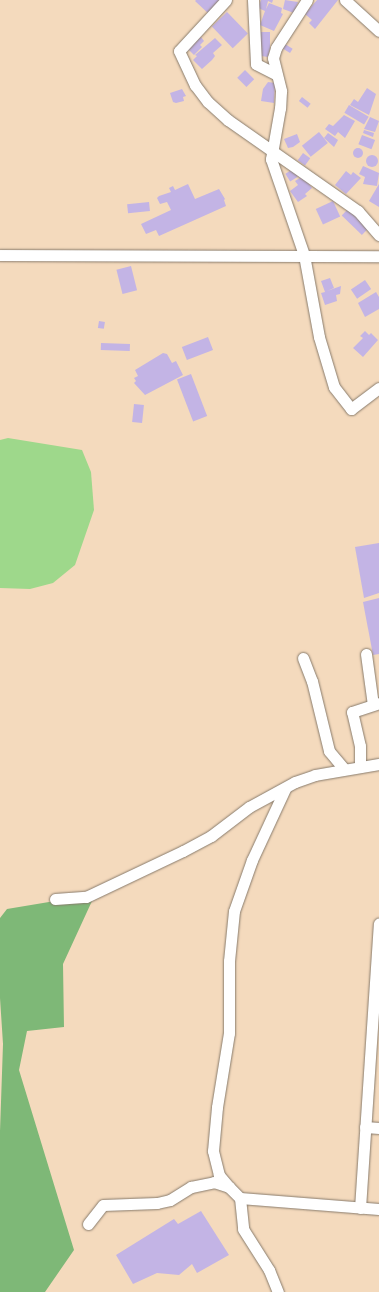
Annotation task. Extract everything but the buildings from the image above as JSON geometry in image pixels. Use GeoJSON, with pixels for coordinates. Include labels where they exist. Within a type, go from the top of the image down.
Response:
{"type":"FeatureCollection","features":[{"type":"Feature","properties":{"kind":"street"},"geometry":{"type":"LineString","coordinates":[[226,0],[179,51],[195,85],[208,102],[228,120],[358,211],[379,235]]}},
{"type":"Feature","properties":{"kind":"street"},"geometry":{"type":"LineString","coordinates":[[253,0],[256,64],[276,74]]}},
{"type":"Feature","properties":{"kind":"street"},"geometry":{"type":"LineString","coordinates":[[307,0],[276,48],[273,58],[281,91],[271,159],[304,255],[320,337],[334,387],[351,409],[379,388]]}},
{"type":"Feature","properties":{"kind":"street"},"geometry":{"type":"LineString","coordinates":[[345,0],[360,16],[379,31]]}},
{"type":"Feature","properties":{"kind":"street"},"geometry":{"type":"LineString","coordinates":[[0,255],[379,256]]}},
{"type":"Feature","properties":{"kind":"street"},"geometry":{"type":"LineString","coordinates":[[360,767],[360,746],[352,712],[376,704],[366,654]]}},
{"type":"Feature","properties":{"kind":"street"},"geometry":{"type":"LineString","coordinates":[[303,658],[312,681],[330,751],[344,769]]}},
{"type":"Feature","properties":{"kind":"street"},"geometry":{"type":"LineString","coordinates":[[55,899],[86,898],[211,836],[249,807],[295,782],[315,775],[379,764]]}},
{"type":"Feature","properties":{"kind":"street"},"geometry":{"type":"LineString","coordinates":[[285,789],[252,860],[234,911],[229,961],[229,1033],[217,1106],[213,1151],[219,1175],[240,1198],[379,1210]]}},
{"type":"Feature","properties":{"kind":"street"},"geometry":{"type":"LineString","coordinates":[[360,1208],[379,924]]}},
{"type":"Feature","properties":{"kind":"street"},"geometry":{"type":"LineString","coordinates":[[365,1127],[379,1128]]}},
{"type":"Feature","properties":{"kind":"street"},"geometry":{"type":"LineString","coordinates":[[88,1224],[103,1205],[156,1203],[170,1200],[191,1187],[214,1182],[229,1187]]}},
{"type":"Feature","properties":{"kind":"street"},"geometry":{"type":"LineString","coordinates":[[240,1198],[242,1229],[269,1270],[278,1292]]}},
{"type":"Feature","properties":{"kind":"green space"},"geometry":{"type":"Polygon","coordinates":[[[8,438],[82,450],[91,472],[94,510],[75,565],[53,583],[30,589],[0,588],[0,440],[8,438]]]}},
{"type":"Feature","properties":{"kind":"green space"},"geometry":{"type":"Polygon","coordinates":[[[55,901],[92,901],[63,964],[64,1027],[27,1031],[19,1070],[74,1250],[45,1292],[0,1292],[0,1131],[3,1044],[0,998],[0,918],[7,909],[55,901]]]}}]}
